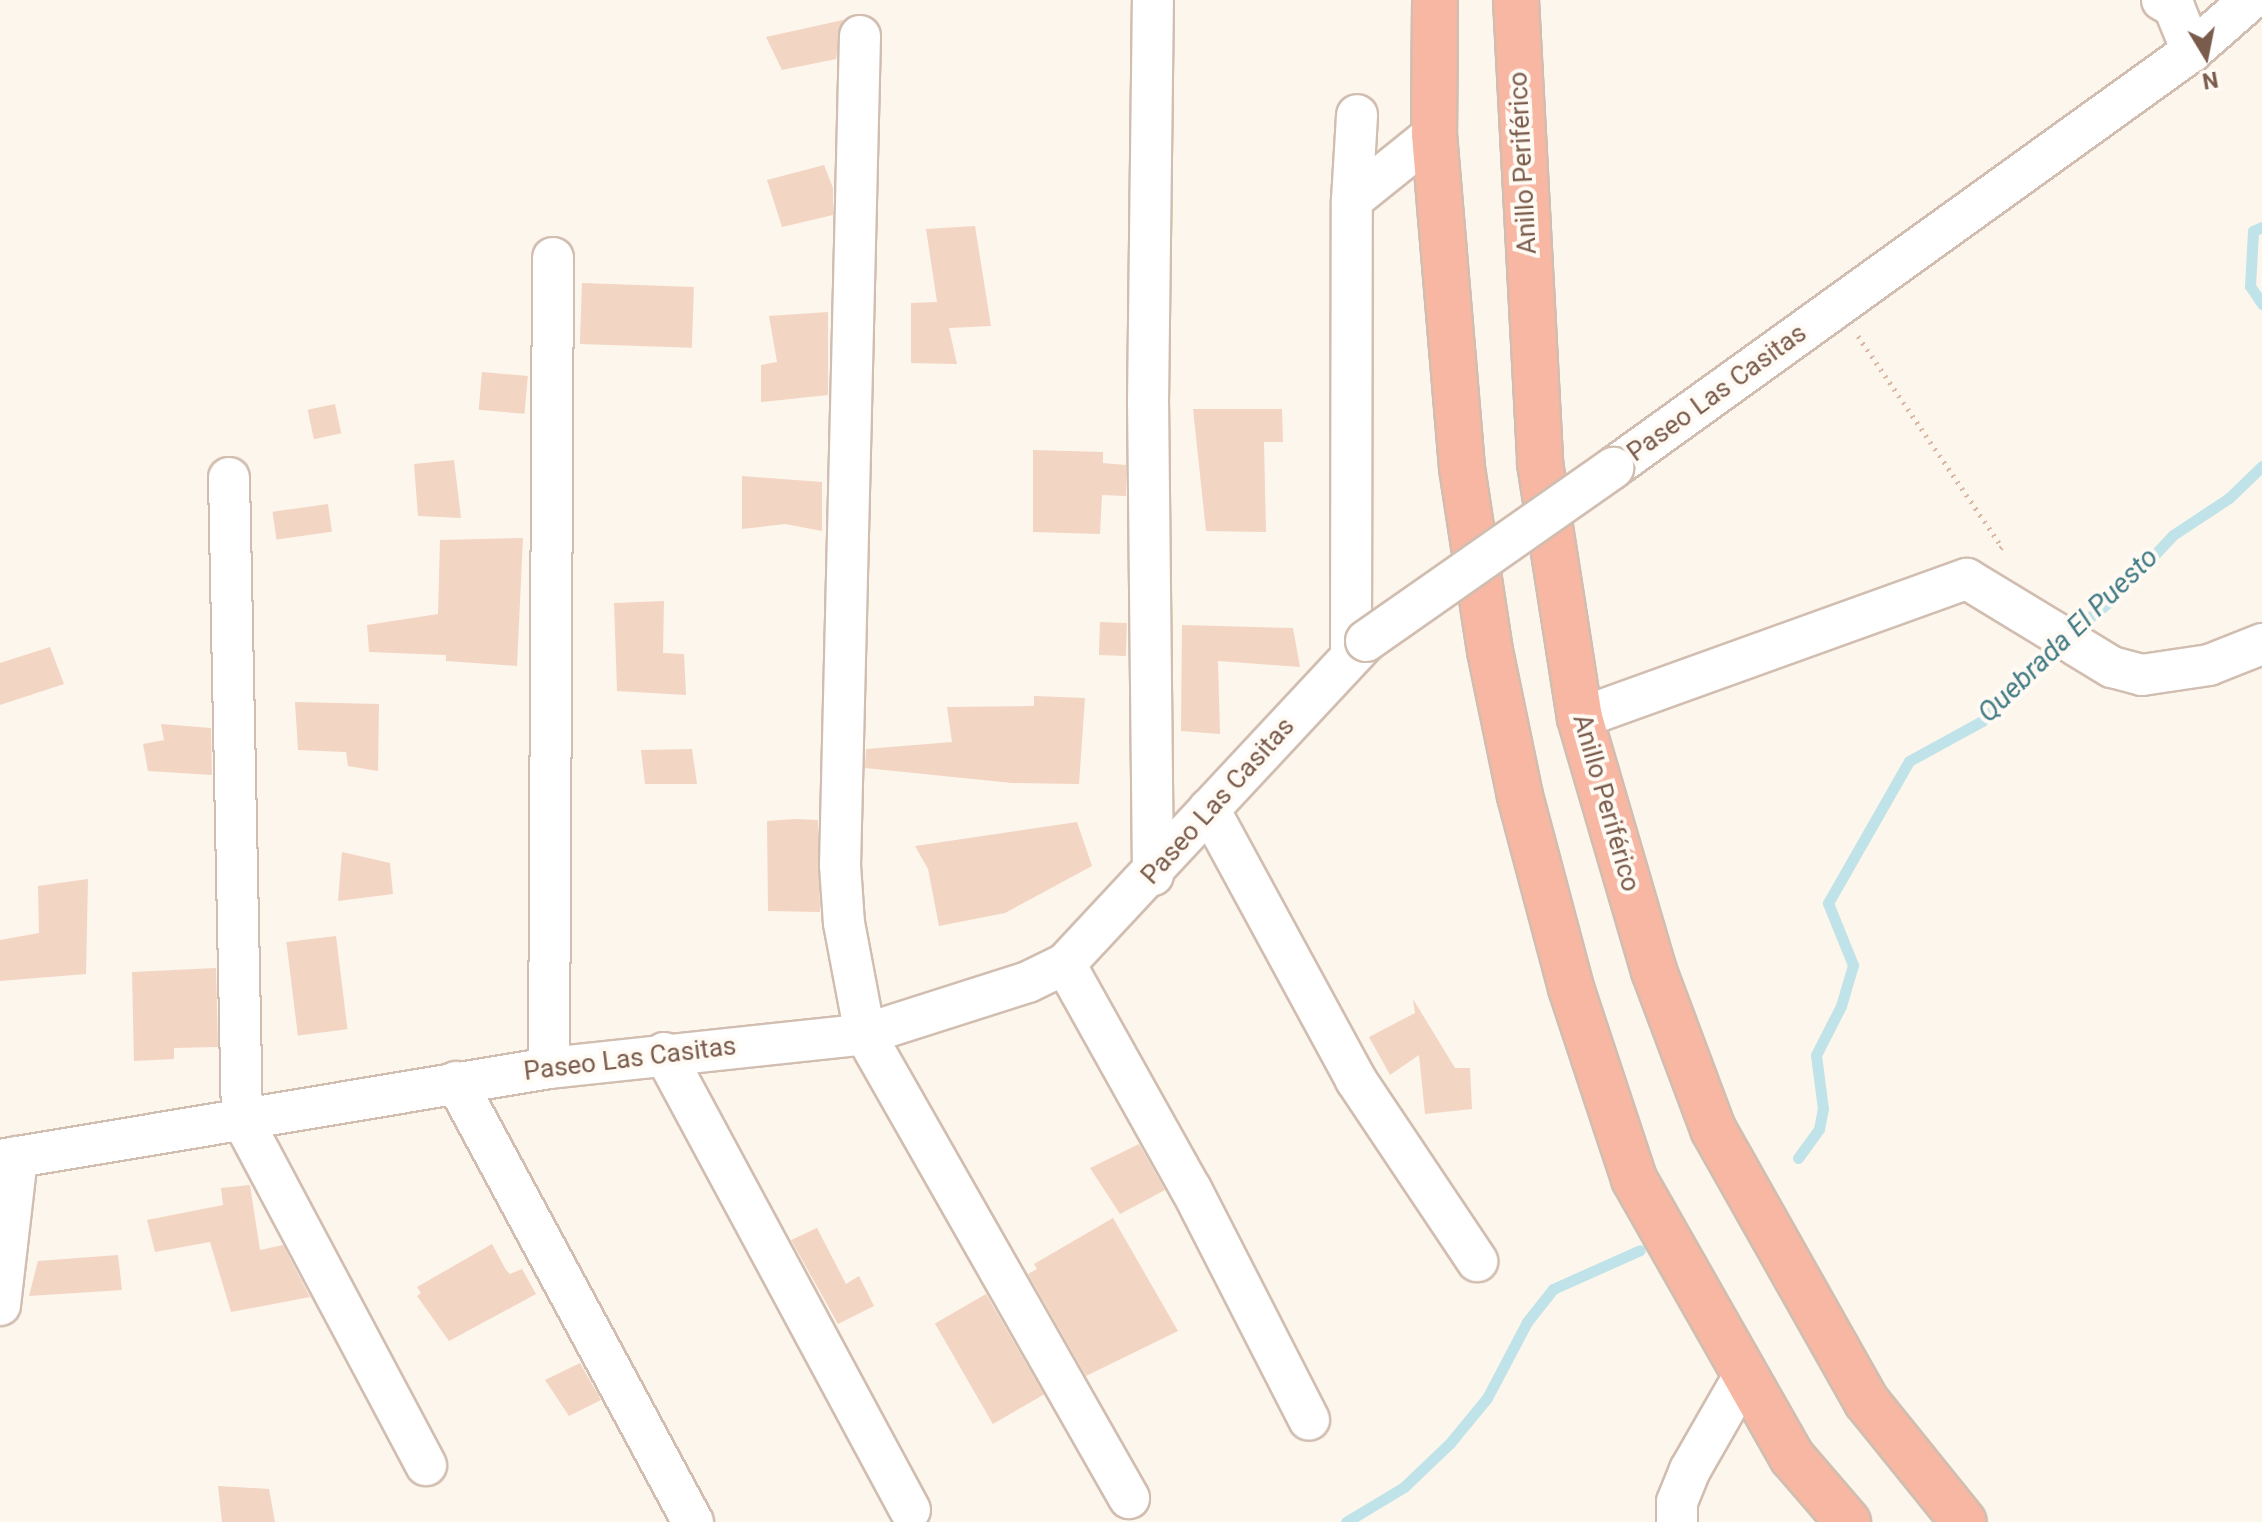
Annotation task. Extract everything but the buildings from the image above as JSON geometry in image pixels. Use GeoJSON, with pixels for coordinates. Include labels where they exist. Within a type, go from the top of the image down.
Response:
{"type":"FeatureCollection","features":[{"type":"Feature","properties":{"kind":"highway"},"geometry":{"type":"LineString","coordinates":[[1435,0],[1434,134],[1462,468],[1490,651],[1520,796],[1571,988],[1634,1179],[1792,1457],[1848,1522]]}},
{"type":"Feature","properties":{"kind":"highway","name":"Anillo Periférico"},"geometry":{"type":"LineString","coordinates":[[1516,0],[1540,463],[1580,718],[1654,971],[1713,1129],[1867,1402],[1964,1522]]}},
{"type":"Feature","properties":{"kind":"street"},"geometry":{"type":"LineString","coordinates":[[2162,0],[2174,7],[2192,51]]}},
{"type":"Feature","properties":{"kind":"street","name":"Paseo Las Casitas"},"geometry":{"type":"LineString","coordinates":[[9,1158],[549,1068],[664,1053],[865,1034],[1028,982],[1065,964],[1153,875],[1209,809],[1359,646],[1613,468],[2192,51],[2250,0]]}},
{"type":"Feature","properties":{"kind":"street"},"geometry":{"type":"LineString","coordinates":[[1153,875],[1148,403],[1154,8]]}},
{"type":"Feature","properties":{"kind":"street"},"geometry":{"type":"LineString","coordinates":[[860,36],[840,865],[844,923],[865,1034],[1129,1498]]}},
{"type":"Feature","properties":{"kind":"street"},"geometry":{"type":"LineString","coordinates":[[1357,115],[1352,200],[1359,646]]}},
{"type":"Feature","properties":{"kind":"street"},"geometry":{"type":"LineString","coordinates":[[1352,200],[1434,134]]}},
{"type":"Feature","properties":{"kind":"street"},"geometry":{"type":"LineString","coordinates":[[549,1068],[553,258]]}},
{"type":"Feature","properties":{"kind":"street"},"geometry":{"type":"LineString","coordinates":[[229,478],[242,1119],[426,1465]]}},
{"type":"Feature","properties":{"kind":"street"},"geometry":{"type":"LineString","coordinates":[[1580,718],[1967,579],[2112,667],[2142,675],[2209,665],[2262,644]]}},
{"type":"Feature","properties":{"kind":"street"},"geometry":{"type":"LineString","coordinates":[[1209,809],[1356,1080],[1477,1261]]}},
{"type":"Feature","properties":{"kind":"street"},"geometry":{"type":"LineString","coordinates":[[1065,964],[1191,1189],[1309,1420]]}},
{"type":"Feature","properties":{"kind":"street"},"geometry":{"type":"LineString","coordinates":[[664,1053],[910,1510]]}},
{"type":"Feature","properties":{"kind":"street"},"geometry":{"type":"LineString","coordinates":[[456,1082],[693,1522]]}},
{"type":"Feature","properties":{"kind":"street"},"geometry":{"type":"LineString","coordinates":[[0,1305],[9,1158]]}},
{"type":"Feature","properties":{"kind":"street"},"geometry":{"type":"LineString","coordinates":[[1677,1522],[1677,1502],[1690,1470],[1745,1374]]}},
{"type":"Feature","properties":{"kind":"path"},"geometry":{"type":"LineString","coordinates":[[1837,305],[2002,547],[1967,579]]}},
{"type":"Feature","properties":{"kind":"waterway","name":"Quebrada El Puesto"},"geometry":{"type":"LineString","coordinates":[[2262,227],[2253,231],[2250,286],[2262,304]]}},
{"type":"Feature","properties":{"kind":"waterway","name":"Quebrada El Puesto"},"geometry":{"type":"LineString","coordinates":[[2070,633],[2114,598],[2173,535],[2229,498],[2262,466]]}},
{"type":"Feature","properties":{"kind":"waterway","name":"Quebrada El Puesto"},"geometry":{"type":"LineString","coordinates":[[1798,1158],[1819,1129],[1823,1109],[1816,1055],[1841,1006],[1853,965],[1828,903],[1909,761],[1982,721],[2057,643]]}},
{"type":"Feature","properties":{"kind":"waterway","name":"Quebrada El Puesto"},"geometry":{"type":"LineString","coordinates":[[1346,1522],[1404,1487],[1450,1443],[1487,1398],[1527,1322],[1553,1289],[1640,1250]]}}]}
